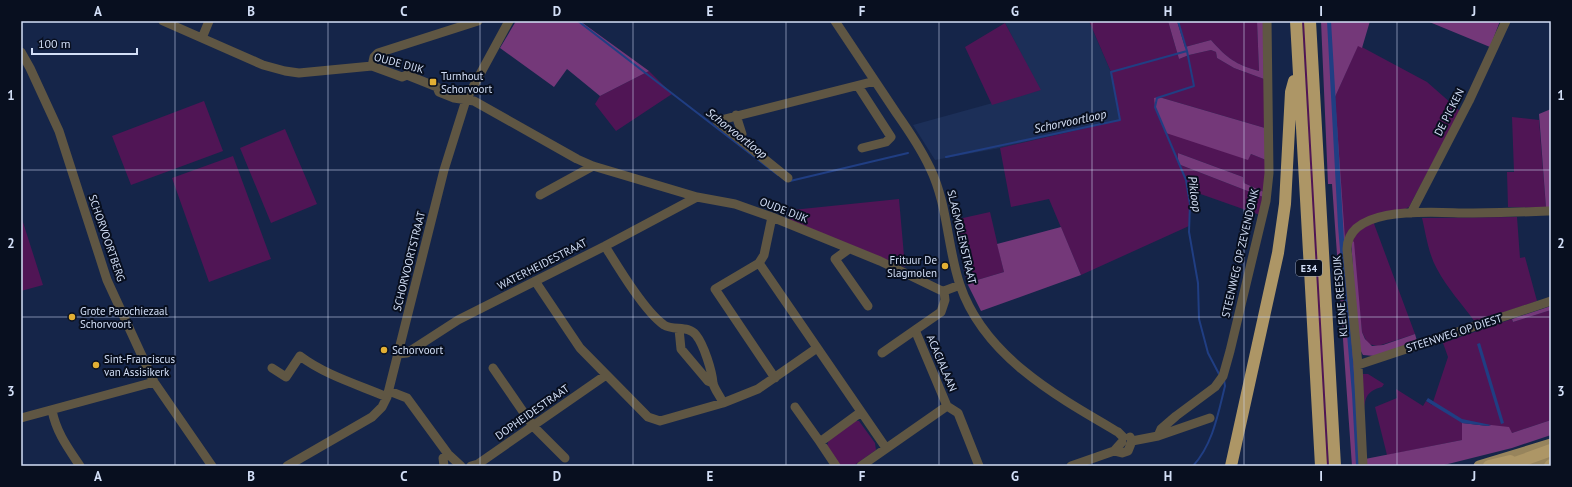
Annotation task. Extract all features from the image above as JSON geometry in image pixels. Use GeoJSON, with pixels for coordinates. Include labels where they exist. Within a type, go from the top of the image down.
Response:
{"type":"FeatureCollection","features":[{"type":"Feature","properties":{"kind":"highway","name":"E34"},"geometry":{"type":"LineString","coordinates":[[1296,21],[1321,466]]}},
{"type":"Feature","properties":{"kind":"highway","name":"E34"},"geometry":{"type":"LineString","coordinates":[[1310,21],[1335,466]]}},
{"type":"Feature","properties":{"kind":"highway"},"geometry":{"type":"LineString","coordinates":[[1231,466],[1278,253],[1285,204],[1291,92],[1298,71]]}},
{"type":"Feature","properties":{"kind":"highway"},"geometry":{"type":"LineString","coordinates":[[1225,466],[1234,449]]}},
{"type":"Feature","properties":{"kind":"highway"},"geometry":{"type":"LineString","coordinates":[[1489,466],[1510,461],[1515,465],[1551,450]]}},
{"type":"Feature","properties":{"kind":"main road"},"geometry":{"type":"LineString","coordinates":[[1478,466],[1551,444]]}},
{"type":"Feature","properties":{"kind":"main road"},"geometry":{"type":"LineString","coordinates":[[1528,466],[1551,458]]}},
{"type":"Feature","properties":{"kind":"street","name":"OUDE DIJK"},"geometry":{"type":"LineString","coordinates":[[163,21],[263,65],[285,71],[299,73],[372,66],[402,77],[407,75],[437,87],[439,92],[454,98],[474,102],[549,144],[593,166],[697,197],[735,204],[772,217],[850,249],[944,291]]}},
{"type":"Feature","properties":{"kind":"street"},"geometry":{"type":"LineString","coordinates":[[202,38],[209,21]]}},
{"type":"Feature","properties":{"kind":"street"},"geometry":{"type":"LineString","coordinates":[[372,66],[374,57],[378,53],[478,21]]}},
{"type":"Feature","properties":{"kind":"street","name":"SCHORVOORTSTRAAT"},"geometry":{"type":"LineString","coordinates":[[287,466],[372,417],[382,408],[388,394],[444,170],[466,100],[509,21]]}},
{"type":"Feature","properties":{"kind":"street","name":"SLAGMOLENSTRAAT"},"geometry":{"type":"LineString","coordinates":[[835,21],[876,81],[931,168],[942,196],[960,285],[979,324],[994,344],[1010,358],[1053,392],[1118,432],[1127,442]]}},
{"type":"Feature","properties":{"kind":"street","name":"STEENWEG OP ZEVENDONK"},"geometry":{"type":"LineString","coordinates":[[1158,436],[1161,429],[1176,416],[1215,387],[1223,376],[1230,351],[1266,201],[1269,173],[1267,21]]}},
{"type":"Feature","properties":{"kind":"street","name":"DE PICKEN"},"geometry":{"type":"LineString","coordinates":[[1411,213],[1469,101],[1506,21]]}},
{"type":"Feature","properties":{"kind":"street","name":"SCHORVOORTBERG"},"geometry":{"type":"LineString","coordinates":[[21,52],[59,131],[107,280],[154,382],[212,466]]}},
{"type":"Feature","properties":{"kind":"street"},"geometry":{"type":"LineString","coordinates":[[788,178],[717,121],[876,81]]}},
{"type":"Feature","properties":{"kind":"street"},"geometry":{"type":"LineString","coordinates":[[858,86],[890,137],[886,142],[862,148]]}},
{"type":"Feature","properties":{"kind":"street"},"geometry":{"type":"LineString","coordinates":[[736,115],[742,134]]}},
{"type":"Feature","properties":{"kind":"street"},"geometry":{"type":"LineString","coordinates":[[540,194],[593,166]]}},
{"type":"Feature","properties":{"kind":"street","name":"WATERHEIDESTRAAT"},"geometry":{"type":"LineString","coordinates":[[398,354],[407,353],[458,320],[605,246],[697,197]]}},
{"type":"Feature","properties":{"kind":"street","name":"KLEINE REESDIJK"},"geometry":{"type":"LineString","coordinates":[[1363,466],[1358,365],[1347,249],[1348,238],[1355,228],[1376,218],[1390,214],[1551,211]]}},
{"type":"Feature","properties":{"kind":"street"},"geometry":{"type":"LineString","coordinates":[[772,217],[764,255],[759,263],[715,289],[775,378]]}},
{"type":"Feature","properties":{"kind":"street"},"geometry":{"type":"LineString","coordinates":[[605,246],[639,297],[660,322],[665,326],[688,330],[696,335],[711,371],[713,383],[723,402]]}},
{"type":"Feature","properties":{"kind":"street"},"geometry":{"type":"LineString","coordinates":[[850,249],[835,259],[868,306]]}},
{"type":"Feature","properties":{"kind":"street"},"geometry":{"type":"LineString","coordinates":[[759,263],[886,448]]}},
{"type":"Feature","properties":{"kind":"street"},"geometry":{"type":"LineString","coordinates":[[535,281],[580,348],[648,417],[654,420],[660,421],[758,390],[817,348]]}},
{"type":"Feature","properties":{"kind":"street"},"geometry":{"type":"LineString","coordinates":[[944,291],[960,285]]}},
{"type":"Feature","properties":{"kind":"street","name":"ACACIALAAN"},"geometry":{"type":"LineString","coordinates":[[882,353],[941,312],[945,300],[944,291]]}},
{"type":"Feature","properties":{"kind":"street","name":"STEENWEG OP DIEST"},"geometry":{"type":"LineString","coordinates":[[1358,365],[1551,301]]}},
{"type":"Feature","properties":{"kind":"street"},"geometry":{"type":"LineString","coordinates":[[679,329],[681,349],[708,381],[713,383]]}},
{"type":"Feature","properties":{"kind":"street","name":"ACACIALAAN"},"geometry":{"type":"LineString","coordinates":[[915,330],[947,406],[958,413],[979,466]]}},
{"type":"Feature","properties":{"kind":"street"},"geometry":{"type":"LineString","coordinates":[[272,368],[286,377],[300,356],[309,363],[334,375],[388,394],[407,398],[448,454],[461,466]]}},
{"type":"Feature","properties":{"kind":"street"},"geometry":{"type":"LineString","coordinates":[[493,368],[533,426],[565,458]]}},
{"type":"Feature","properties":{"kind":"street","name":"DOPHEIDESTRAAT"},"geometry":{"type":"LineString","coordinates":[[471,466],[478,464],[606,375]]}},
{"type":"Feature","properties":{"kind":"street"},"geometry":{"type":"LineString","coordinates":[[21,418],[154,382]]}},
{"type":"Feature","properties":{"kind":"street","name":"ACACIALAAN"},"geometry":{"type":"LineString","coordinates":[[861,466],[947,406]]}},
{"type":"Feature","properties":{"kind":"street"},"geometry":{"type":"LineString","coordinates":[[795,407],[836,466]]}},
{"type":"Feature","properties":{"kind":"street"},"geometry":{"type":"LineString","coordinates":[[52,410],[55,423],[62,439],[80,466]]}},
{"type":"Feature","properties":{"kind":"street"},"geometry":{"type":"LineString","coordinates":[[820,442],[861,412]]}},
{"type":"Feature","properties":{"kind":"street"},"geometry":{"type":"LineString","coordinates":[[1071,466],[1114,452],[1127,442],[1158,436],[1210,418]]}},
{"type":"Feature","properties":{"kind":"street"},"geometry":{"type":"LineString","coordinates":[[444,466],[443,458],[448,454]]}},
{"type":"Feature","properties":{"kind":"shaded area"},"geometry":{"type":"Polygon","coordinates":[[[516,21],[580,21],[649,71],[600,96],[567,69],[554,87],[500,48],[516,21]]]}},
{"type":"Feature","properties":{"kind":"shaded area"},"geometry":{"type":"Polygon","coordinates":[[[1004,21],[1089,21],[1111,72],[1120,120],[1000,148],[935,160],[913,125],[1040,90],[1004,21]]]}},
{"type":"Feature","properties":{"kind":"shaded area"},"geometry":{"type":"Polygon","coordinates":[[[1089,21],[1168,21],[1179,59],[1211,50],[1216,52],[1217,58],[1234,68],[1264,79],[1265,128],[1159,97],[1154,99],[1248,159],[1251,154],[1266,160],[1264,192],[1244,183],[1243,177],[1178,153],[1178,164],[1263,197],[1260,215],[1192,191],[1189,226],[1081,275],[1049,199],[1011,207],[1000,148],[1120,120],[1111,72],[1089,21]]]}},
{"type":"Feature","properties":{"kind":"shaded area"},"geometry":{"type":"Polygon","coordinates":[[[1168,21],[1177,21],[1185,47],[1211,40],[1232,60],[1259,71],[1257,21],[1263,21],[1264,79],[1234,68],[1217,58],[1216,52],[1211,50],[1179,59],[1168,21]]]}},
{"type":"Feature","properties":{"kind":"shaded area"},"geometry":{"type":"Polygon","coordinates":[[[1177,21],[1257,21],[1259,71],[1232,60],[1211,40],[1185,47],[1177,21]]]}},
{"type":"Feature","properties":{"kind":"shaded area"},"geometry":{"type":"Polygon","coordinates":[[[1302,21],[1306,21],[1329,466],[1325,466],[1302,21]]]}},
{"type":"Feature","properties":{"kind":"shaded area"},"geometry":{"type":"Polygon","coordinates":[[[1321,21],[1370,21],[1362,48],[1358,46],[1335,97],[1361,466],[1352,466],[1332,184],[1328,184],[1321,21]]]}},
{"type":"Feature","properties":{"kind":"shaded area"},"geometry":{"type":"Polygon","coordinates":[[[1327,21],[1331,21],[1344,240],[1361,466],[1356,466],[1352,394],[1338,226],[1327,21]]]}},
{"type":"Feature","properties":{"kind":"shaded area"},"geometry":{"type":"Polygon","coordinates":[[[1427,21],[1500,21],[1490,47],[1427,21]]]}},
{"type":"Feature","properties":{"kind":"shaded area"},"geometry":{"type":"Polygon","coordinates":[[[1005,23],[1041,90],[992,105],[965,47],[1005,23]]]}},
{"type":"Feature","properties":{"kind":"shaded area"},"geometry":{"type":"Polygon","coordinates":[[[1358,45],[1427,82],[1460,111],[1409,207],[1400,211],[1363,220],[1349,231],[1344,240],[1335,97],[1358,45]]]}},
{"type":"Feature","properties":{"kind":"shaded area"},"geometry":{"type":"Polygon","coordinates":[[[649,71],[672,94],[616,131],[595,104],[600,96],[649,71]]]}},
{"type":"Feature","properties":{"kind":"shaded area"},"geometry":{"type":"Polygon","coordinates":[[[1159,97],[1265,128],[1266,160],[1251,154],[1248,160],[1166,133],[1155,107],[1154,98],[1159,97]]]}},
{"type":"Feature","properties":{"kind":"shaded area"},"geometry":{"type":"Polygon","coordinates":[[[204,101],[223,151],[131,185],[112,136],[204,101]]]}},
{"type":"Feature","properties":{"kind":"shaded area"},"geometry":{"type":"Polygon","coordinates":[[[1551,109],[1551,208],[1546,208],[1539,114],[1551,109]]]}},
{"type":"Feature","properties":{"kind":"shaded area"},"geometry":{"type":"Polygon","coordinates":[[[1512,117],[1539,120],[1546,208],[1508,207],[1507,172],[1514,172],[1512,117]]]}},
{"type":"Feature","properties":{"kind":"shaded area"},"geometry":{"type":"Polygon","coordinates":[[[285,129],[317,204],[271,223],[240,148],[285,129]]]}},
{"type":"Feature","properties":{"kind":"shaded area"},"geometry":{"type":"Polygon","coordinates":[[[1178,153],[1243,177],[1244,183],[1264,192],[1263,197],[1178,164],[1178,153]]]}},
{"type":"Feature","properties":{"kind":"shaded area"},"geometry":{"type":"Polygon","coordinates":[[[233,156],[271,259],[209,282],[172,178],[233,156]]]}},
{"type":"Feature","properties":{"kind":"shaded area"},"geometry":{"type":"Polygon","coordinates":[[[899,199],[905,267],[789,220],[792,210],[899,199]]]}},
{"type":"Feature","properties":{"kind":"shaded area"},"geometry":{"type":"Polygon","coordinates":[[[990,212],[1004,272],[967,283],[954,220],[990,212]]]}},
{"type":"Feature","properties":{"kind":"shaded area"},"geometry":{"type":"Polygon","coordinates":[[[21,216],[43,285],[21,291],[21,216]]]}},
{"type":"Feature","properties":{"kind":"shaded area"},"geometry":{"type":"Polygon","coordinates":[[[1517,217],[1520,258],[1525,257],[1537,301],[1475,322],[1437,269],[1429,250],[1422,218],[1517,217]]]}},
{"type":"Feature","properties":{"kind":"shaded area"},"geometry":{"type":"Polygon","coordinates":[[[1373,221],[1415,334],[1378,346],[1368,344],[1362,332],[1352,236],[1373,221]]]}},
{"type":"Feature","properties":{"kind":"shaded area"},"geometry":{"type":"Polygon","coordinates":[[[1061,227],[1081,275],[981,311],[967,283],[1004,272],[997,244],[1061,227]]]}},
{"type":"Feature","properties":{"kind":"shaded area"},"geometry":{"type":"Polygon","coordinates":[[[1351,239],[1354,242],[1362,332],[1365,339],[1372,346],[1383,345],[1415,334],[1417,341],[1374,356],[1363,355],[1358,346],[1351,239]]]}},
{"type":"Feature","properties":{"kind":"shaded area"},"geometry":{"type":"Polygon","coordinates":[[[1551,306],[1551,310],[1513,322],[1512,319],[1551,306]]]}},
{"type":"Feature","properties":{"kind":"shaded area"},"geometry":{"type":"Polygon","coordinates":[[[1551,310],[1551,420],[1512,433],[1490,426],[1462,423],[1462,440],[1387,455],[1375,407],[1397,398],[1396,389],[1423,406],[1426,401],[1432,405],[1448,357],[1443,343],[1512,319],[1513,322],[1551,310]]]}},
{"type":"Feature","properties":{"kind":"shaded area"},"geometry":{"type":"Polygon","coordinates":[[[1480,343],[1504,423],[1501,424],[1477,344],[1480,343]]]}},
{"type":"Feature","properties":{"kind":"shaded area"},"geometry":{"type":"Polygon","coordinates":[[[1363,374],[1368,374],[1384,384],[1382,387],[1373,390],[1368,395],[1365,402],[1364,411],[1362,376],[1363,374]]]}},
{"type":"Feature","properties":{"kind":"shaded area"},"geometry":{"type":"Polygon","coordinates":[[[1428,398],[1462,419],[1491,425],[1488,426],[1462,423],[1426,401],[1428,398]]]}},
{"type":"Feature","properties":{"kind":"shaded area"},"geometry":{"type":"Polygon","coordinates":[[[1551,420],[1551,435],[1512,448],[1440,466],[1366,466],[1365,459],[1462,440],[1462,423],[1509,427],[1512,433],[1551,420]]]}},
{"type":"Feature","properties":{"kind":"shaded area"},"geometry":{"type":"Polygon","coordinates":[[[853,421],[859,421],[875,443],[876,450],[853,466],[840,466],[827,446],[829,439],[853,421]]]}},
{"type":"Feature","properties":{"kind":"waterway","name":"Schorvoortloop"},"geometry":{"type":"LineString","coordinates":[[578,21],[778,175]]}},
{"type":"Feature","properties":{"kind":"waterway","name":"Pikloop"},"geometry":{"type":"LineString","coordinates":[[1178,21],[1187,51],[1194,86],[1157,98],[1155,107],[1186,180],[1190,204],[1189,232],[1198,283],[1199,319],[1208,353],[1219,374]]}},
{"type":"Feature","properties":{"kind":"waterway","name":"Schorvoortloop"},"geometry":{"type":"LineString","coordinates":[[946,157],[1120,120],[1111,72],[1187,51]]}},
{"type":"Feature","properties":{"kind":"waterway","name":"Schorvoortloop"},"geometry":{"type":"LineString","coordinates":[[790,181],[908,153]]}},
{"type":"Feature","properties":{"kind":"waterway","name":"Pikloop"},"geometry":{"type":"LineString","coordinates":[[1193,466],[1205,448],[1214,428],[1225,386],[1224,380]]}},
{"type":"Feature","properties":{"kind":"place","name":"Turnhout Schorvoort"},"geometry":{"type":"Point","coordinates":[433,82]}},
{"type":"Feature","properties":{"kind":"place","name":"Frituur De Slagmolen"},"geometry":{"type":"Point","coordinates":[945,266]}},
{"type":"Feature","properties":{"kind":"place","name":"Grote Parochiezaal Schorvoort"},"geometry":{"type":"Point","coordinates":[72,317]}},
{"type":"Feature","properties":{"kind":"place","name":"Schorvoort"},"geometry":{"type":"Point","coordinates":[384,350]}},
{"type":"Feature","properties":{"kind":"place","name":"Sint-Franciscus van Assisikerk"},"geometry":{"type":"Point","coordinates":[96,365]}}]}
